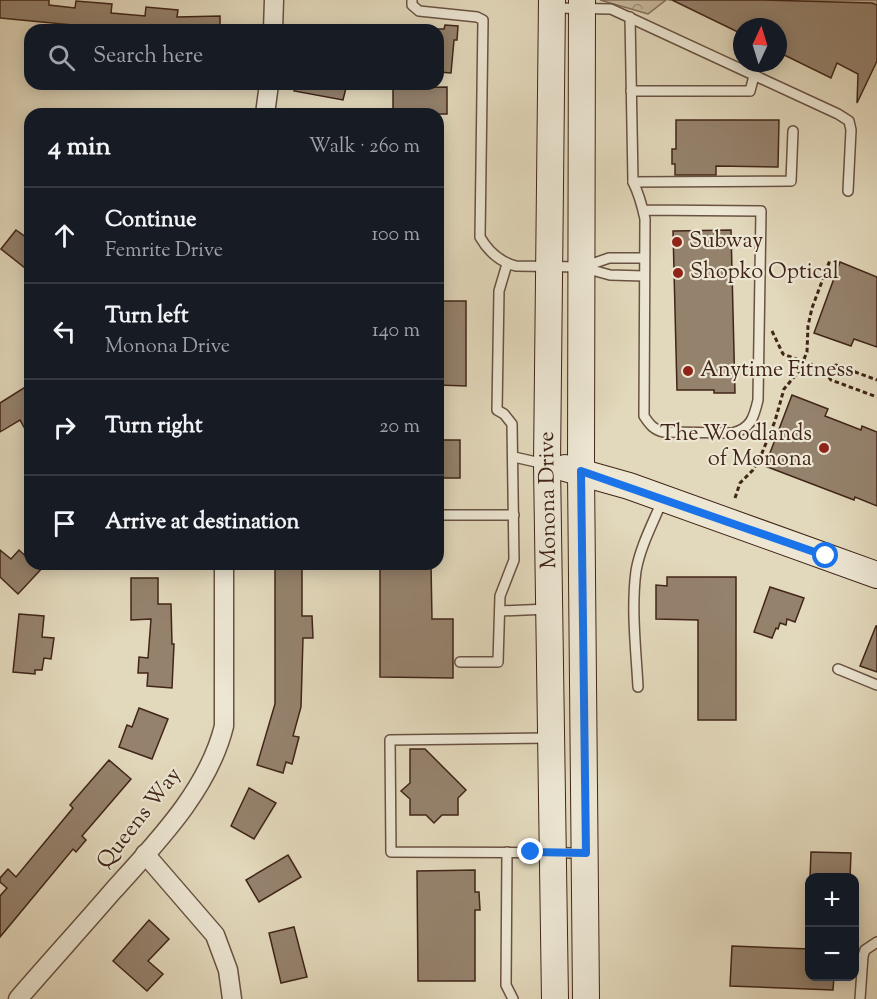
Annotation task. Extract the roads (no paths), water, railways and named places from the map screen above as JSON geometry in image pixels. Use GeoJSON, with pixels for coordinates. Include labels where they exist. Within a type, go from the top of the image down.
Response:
{"type":"FeatureCollection","features":[{"type":"Feature","properties":{"kind":"street"},"geometry":{"type":"LineString","coordinates":[[273,24],[274,0]]}},
{"type":"Feature","properties":{"kind":"street","name":"Monona Drive"},"geometry":{"type":"LineString","coordinates":[[552,4],[547,464],[551,609],[555,999]]}},
{"type":"Feature","properties":{"kind":"street","name":"Monona Drive"},"geometry":{"type":"LineString","coordinates":[[582,4],[581,471],[586,999]]}},
{"type":"Feature","properties":{"kind":"street"},"geometry":{"type":"LineString","coordinates":[[266,108],[267,90]]}},
{"type":"Feature","properties":{"kind":"street"},"geometry":{"type":"LineString","coordinates":[[547,464],[581,471],[877,575]]}},
{"type":"Feature","properties":{"kind":"street","name":"Queens Way"},"geometry":{"type":"LineString","coordinates":[[18,999],[145,854],[199,786],[219,744],[224,726],[224,570]]}},
{"type":"Feature","properties":{"kind":"street"},"geometry":{"type":"LineString","coordinates":[[145,854],[215,935],[228,970],[232,999]]}},
{"type":"Feature","properties":{"kind":"lane"},"geometry":{"type":"LineString","coordinates":[[412,0],[412,5],[419,11],[483,20],[480,237],[485,246],[507,264],[516,266],[581,267],[610,275],[644,276]]}},
{"type":"Feature","properties":{"kind":"lane"},"geometry":{"type":"LineString","coordinates":[[552,4],[582,4],[611,9],[838,114],[849,121],[851,130],[848,191]]}},
{"type":"Feature","properties":{"kind":"lane"},"geometry":{"type":"LineString","coordinates":[[630,17],[633,182],[645,219],[644,416],[657,431],[732,434],[742,431],[755,414],[758,400],[761,211],[643,210]]}},
{"type":"Feature","properties":{"kind":"lane"},"geometry":{"type":"LineString","coordinates":[[631,91],[750,91],[754,76]]}},
{"type":"Feature","properties":{"kind":"lane"},"geometry":{"type":"LineString","coordinates":[[633,182],[791,181],[793,131]]}},
{"type":"Feature","properties":{"kind":"lane"},"geometry":{"type":"LineString","coordinates":[[581,267],[604,259],[644,258]]}},
{"type":"Feature","properties":{"kind":"lane"},"geometry":{"type":"LineString","coordinates":[[460,662],[498,662],[503,585],[514,560],[512,424],[504,414],[497,410],[498,291],[507,264]]}},
{"type":"Feature","properties":{"kind":"lane"},"geometry":{"type":"LineString","coordinates":[[514,457],[547,464]]}},
{"type":"Feature","properties":{"kind":"lane"},"geometry":{"type":"LineString","coordinates":[[638,687],[636,570],[663,499]]}},
{"type":"Feature","properties":{"kind":"lane"},"geometry":{"type":"LineString","coordinates":[[444,515],[514,515]]}},
{"type":"Feature","properties":{"kind":"lane"},"geometry":{"type":"LineString","coordinates":[[500,611],[551,609]]}},
{"type":"Feature","properties":{"kind":"lane"},"geometry":{"type":"LineString","coordinates":[[838,669],[877,685]]}},
{"type":"Feature","properties":{"kind":"lane"},"geometry":{"type":"LineString","coordinates":[[552,738],[390,740],[391,852],[586,853]]}},
{"type":"Feature","properties":{"kind":"lane"},"geometry":{"type":"LineString","coordinates":[[507,852],[506,985],[513,999]]}},
{"type":"Feature","properties":{"kind":"lane"},"geometry":{"type":"LineString","coordinates":[[860,999],[863,956],[865,950],[877,942]]}},
{"type":"Feature","properties":{"kind":"place","name":"Subway"},"geometry":{"type":"Point","coordinates":[677,242]}},
{"type":"Feature","properties":{"kind":"place","name":"Shopko Optical"},"geometry":{"type":"Point","coordinates":[678,273]}},
{"type":"Feature","properties":{"kind":"place","name":"Anytime Fitness"},"geometry":{"type":"Point","coordinates":[688,371]}},
{"type":"Feature","properties":{"kind":"place","name":"The Woodlands of Monona"},"geometry":{"type":"Point","coordinates":[824,448]}}]}
